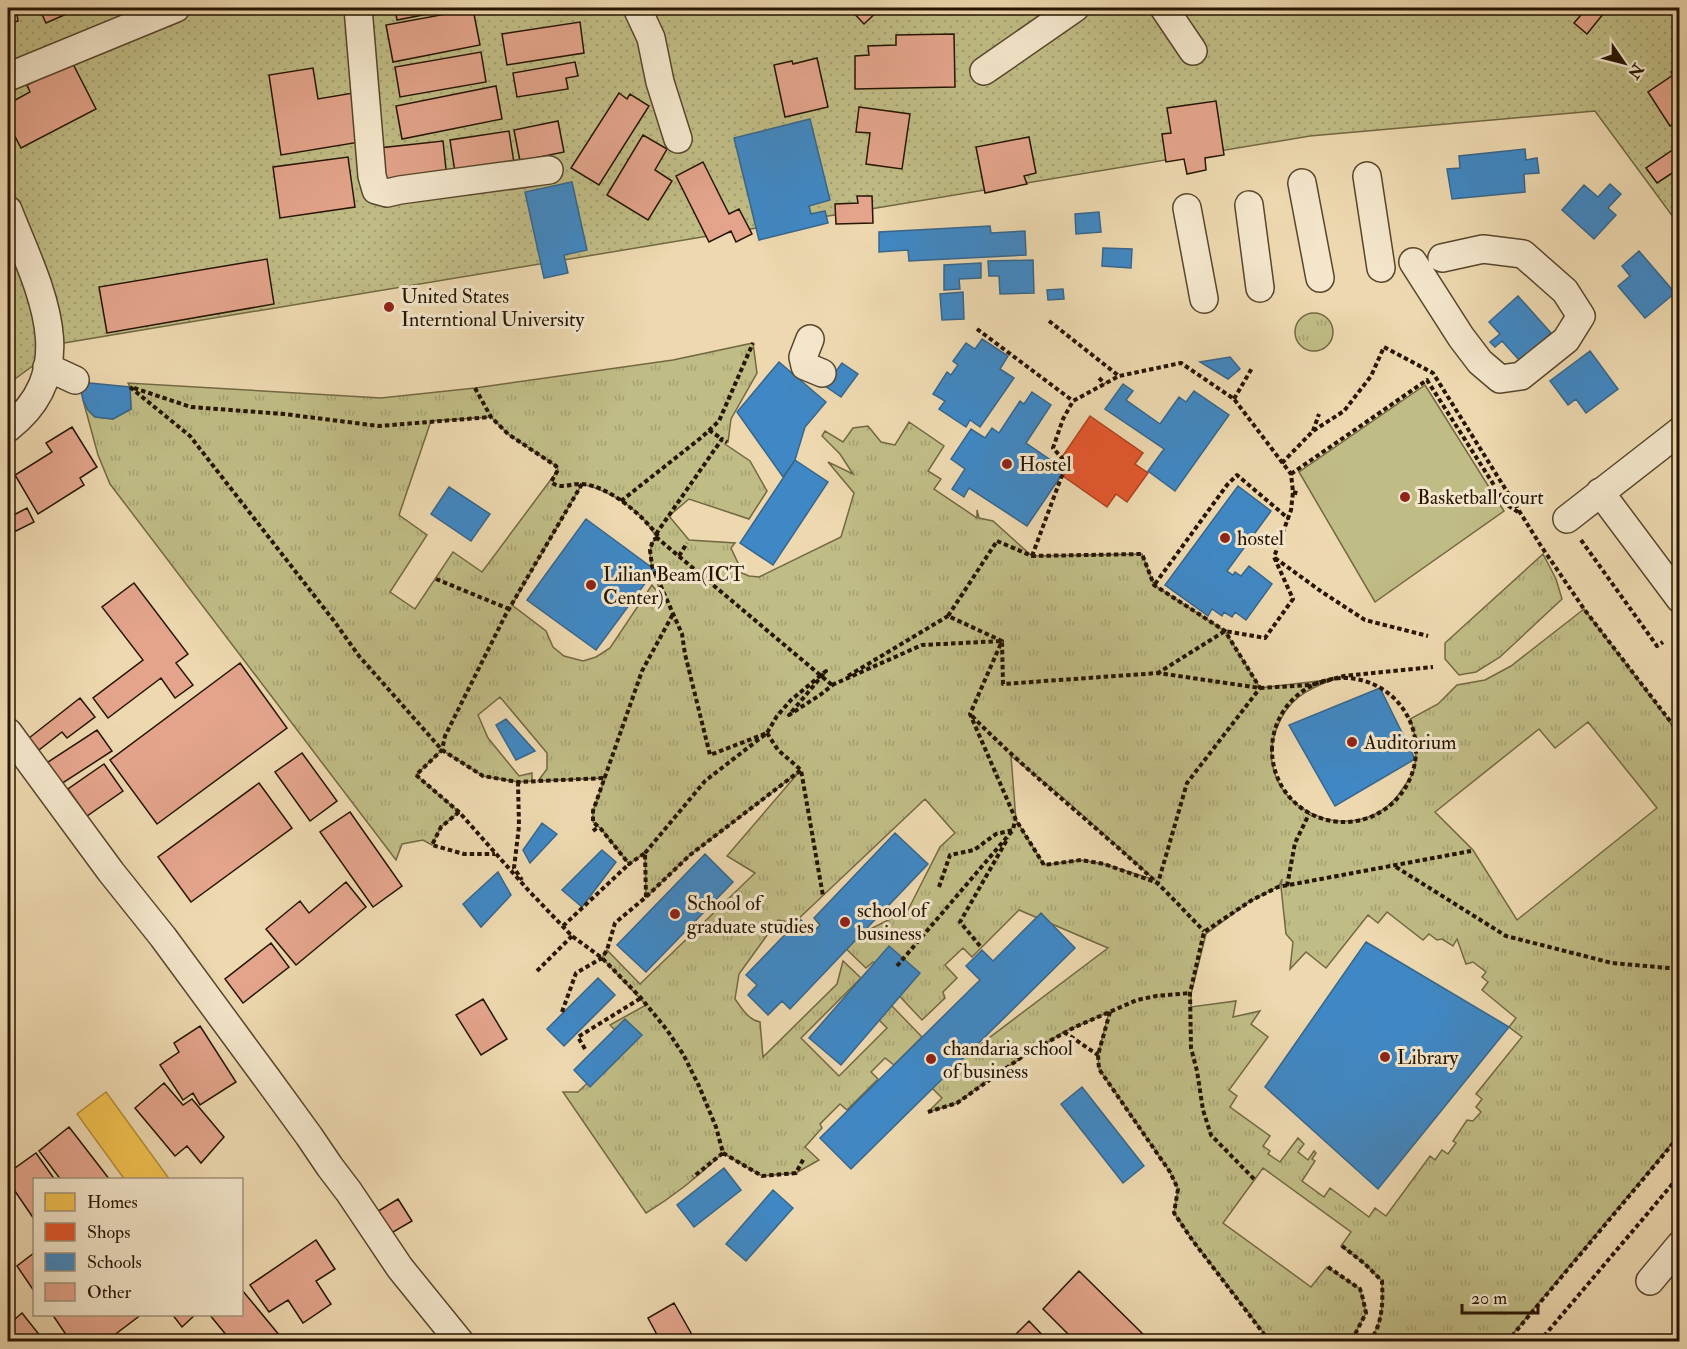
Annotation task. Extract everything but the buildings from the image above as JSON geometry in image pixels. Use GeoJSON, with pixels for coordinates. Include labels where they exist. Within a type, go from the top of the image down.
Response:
{"type":"FeatureCollection","features":[{"type":"Feature","properties":{"kind":"street"},"geometry":{"type":"LineString","coordinates":[[8,77],[176,8]]}},
{"type":"Feature","properties":{"kind":"street"},"geometry":{"type":"LineString","coordinates":[[358,8],[372,176],[376,190],[387,193],[549,171]]}},
{"type":"Feature","properties":{"kind":"street"},"geometry":{"type":"LineString","coordinates":[[637,8],[651,38],[660,82],[678,139]]}},
{"type":"Feature","properties":{"kind":"street"},"geometry":{"type":"LineString","coordinates":[[984,71],[1075,8]]}},
{"type":"Feature","properties":{"kind":"street"},"geometry":{"type":"LineString","coordinates":[[1164,8],[1193,51]]}},
{"type":"Feature","properties":{"kind":"street"},"geometry":{"type":"LineString","coordinates":[[1367,176],[1381,268]]}},
{"type":"Feature","properties":{"kind":"street"},"geometry":{"type":"LineString","coordinates":[[1302,183],[1320,278]]}},
{"type":"Feature","properties":{"kind":"street"},"geometry":{"type":"LineString","coordinates":[[1249,205],[1260,288]]}},
{"type":"Feature","properties":{"kind":"street"},"geometry":{"type":"LineString","coordinates":[[1187,208],[1204,299]]}},
{"type":"Feature","properties":{"kind":"street"},"geometry":{"type":"LineString","coordinates":[[8,210],[40,288],[49,325],[50,349],[40,391],[31,407],[8,428]]}},
{"type":"Feature","properties":{"kind":"street"},"geometry":{"type":"LineString","coordinates":[[1413,262],[1461,338],[1480,362],[1500,379],[1521,376],[1566,340],[1581,316],[1565,291],[1522,254],[1483,249],[1442,258]]}},
{"type":"Feature","properties":{"kind":"street"},"geometry":{"type":"LineString","coordinates":[[810,339],[804,357],[805,366],[822,373]]}},
{"type":"Feature","properties":{"kind":"street"},"geometry":{"type":"LineString","coordinates":[[47,366],[75,380]]}},
{"type":"Feature","properties":{"kind":"street"},"geometry":{"type":"LineString","coordinates":[[1567,519],[1680,431]]}},
{"type":"Feature","properties":{"kind":"street"},"geometry":{"type":"LineString","coordinates":[[1600,492],[1680,599]]}},
{"type":"Feature","properties":{"kind":"street"},"geometry":{"type":"LineString","coordinates":[[8,732],[111,872],[164,938],[349,1192],[400,1268],[460,1341]]}},
{"type":"Feature","properties":{"kind":"street"},"geometry":{"type":"LineString","coordinates":[[1650,1281],[1680,1245]]}},
{"type":"Feature","properties":{"kind":"path"},"geometry":{"type":"LineString","coordinates":[[1049,321],[1119,376]]}},
{"type":"Feature","properties":{"kind":"path"},"geometry":{"type":"LineString","coordinates":[[977,329],[1073,401]]}},
{"type":"Feature","properties":{"kind":"path"},"geometry":{"type":"LineString","coordinates":[[621,501],[719,421],[753,343]]}},
{"type":"Feature","properties":{"kind":"path"},"geometry":{"type":"LineString","coordinates":[[1282,463],[1313,431],[1344,411],[1371,376],[1384,347],[1433,373],[1520,513],[1584,609],[1680,734]]}},
{"type":"Feature","properties":{"kind":"path"},"geometry":{"type":"LineString","coordinates":[[562,926],[629,864],[645,853],[705,781],[767,733],[790,700],[826,671],[789,715],[832,685],[948,616],[997,541],[1032,556],[1142,554],[1154,585],[1225,631],[1265,638],[1293,599],[1274,557],[1289,519],[1293,492],[1291,474],[1234,399],[1181,363],[1119,376],[1073,401],[1063,419],[1053,448],[1068,465],[1032,556]]}},
{"type":"Feature","properties":{"kind":"path"},"geometry":{"type":"LineString","coordinates":[[1234,399],[1252,368]]}},
{"type":"Feature","properties":{"kind":"path"},"geometry":{"type":"LineString","coordinates":[[1099,378],[1106,384]]}},
{"type":"Feature","properties":{"kind":"path"},"geometry":{"type":"LineString","coordinates":[[1291,474],[1427,380],[1506,504],[1520,513]]}},
{"type":"Feature","properties":{"kind":"path"},"geometry":{"type":"LineString","coordinates":[[491,417],[379,426],[284,414],[191,407],[130,387],[190,436],[359,656],[442,750],[483,776],[518,782],[605,778]]}},
{"type":"Feature","properties":{"kind":"path"},"geometry":{"type":"LineString","coordinates":[[475,388],[491,417],[508,434],[556,466],[558,470],[552,483],[560,487],[582,484],[597,488],[621,501],[646,520],[656,536],[832,685]]}},
{"type":"Feature","properties":{"kind":"path"},"geometry":{"type":"LineString","coordinates":[[1313,431],[1319,414]]}},
{"type":"Feature","properties":{"kind":"path"},"geometry":{"type":"LineString","coordinates":[[709,430],[724,440],[653,540],[650,550],[652,566],[682,634],[710,755],[767,733]]}},
{"type":"Feature","properties":{"kind":"path"},"geometry":{"type":"LineString","coordinates":[[1154,585],[1227,485],[1237,475],[1289,519]]}},
{"type":"Feature","properties":{"kind":"path"},"geometry":{"type":"LineString","coordinates":[[582,484],[509,609],[445,736],[442,750],[416,775],[459,812],[562,926],[602,958],[667,1029],[699,1086],[716,1127],[723,1153],[762,1176],[796,1173],[804,1158]]}},
{"type":"Feature","properties":{"kind":"path"},"geometry":{"type":"LineString","coordinates":[[1293,492],[1300,494]]}},
{"type":"Feature","properties":{"kind":"path"},"geometry":{"type":"LineString","coordinates":[[1567,519],[1657,646],[1663,642]]}},
{"type":"Feature","properties":{"kind":"path"},"geometry":{"type":"LineString","coordinates":[[679,556],[687,543]]}},
{"type":"Feature","properties":{"kind":"path"},"geometry":{"type":"LineString","coordinates":[[1274,557],[1365,620],[1428,636]]}},
{"type":"Feature","properties":{"kind":"path"},"geometry":{"type":"LineString","coordinates":[[436,579],[509,609]]}},
{"type":"Feature","properties":{"kind":"path"},"geometry":{"type":"LineString","coordinates":[[629,864],[593,822],[593,811],[642,671],[673,613]]}},
{"type":"Feature","properties":{"kind":"path"},"geometry":{"type":"LineString","coordinates":[[948,616],[1002,641]]}},
{"type":"Feature","properties":{"kind":"path"},"geometry":{"type":"LineString","coordinates":[[1158,673],[1225,631]]}},
{"type":"Feature","properties":{"kind":"path"},"geometry":{"type":"LineString","coordinates":[[1225,631],[1260,688]]}},
{"type":"Feature","properties":{"kind":"path"},"geometry":{"type":"LineString","coordinates":[[832,685],[922,645],[1002,641]]}},
{"type":"Feature","properties":{"kind":"path"},"geometry":{"type":"LineString","coordinates":[[1002,641],[1003,684],[1158,673],[1260,688],[1311,685],[1344,676],[1433,667]]}},
{"type":"Feature","properties":{"kind":"path"},"geometry":{"type":"LineString","coordinates":[[1002,641],[970,714],[1016,820],[1044,865],[1081,860],[1104,864],[1158,884]]}},
{"type":"Feature","properties":{"kind":"path"},"geometry":{"type":"LineString","coordinates":[[1335,679],[1357,680],[1388,691],[1406,710],[1413,727],[1416,751],[1412,773],[1398,796],[1380,812],[1358,821],[1334,821],[1309,814],[1292,801],[1279,784],[1272,761],[1273,739],[1281,716],[1295,699],[1312,687],[1335,679]]}},
{"type":"Feature","properties":{"kind":"path"},"geometry":{"type":"LineString","coordinates":[[1158,884],[1187,783],[1260,688]]}},
{"type":"Feature","properties":{"kind":"path"},"geometry":{"type":"LineString","coordinates":[[970,714],[1008,753],[1052,789],[1158,884],[1204,932]]}},
{"type":"Feature","properties":{"kind":"path"},"geometry":{"type":"LineString","coordinates":[[767,733],[778,750],[801,770],[823,896]]}},
{"type":"Feature","properties":{"kind":"path"},"geometry":{"type":"LineString","coordinates":[[562,1012],[576,974],[602,958],[607,950],[615,923],[690,855],[801,770]]}},
{"type":"Feature","properties":{"kind":"path"},"geometry":{"type":"LineString","coordinates":[[518,782],[519,825],[514,867],[529,891]]}},
{"type":"Feature","properties":{"kind":"path"},"geometry":{"type":"LineString","coordinates":[[459,812],[441,827],[432,845],[464,854],[496,854]]}},
{"type":"Feature","properties":{"kind":"path"},"geometry":{"type":"LineString","coordinates":[[1287,886],[1295,843],[1309,814]]}},
{"type":"Feature","properties":{"kind":"path"},"geometry":{"type":"LineString","coordinates":[[980,946],[960,922],[1013,830],[1016,820]]}},
{"type":"Feature","properties":{"kind":"path"},"geometry":{"type":"LineString","coordinates":[[593,831],[598,826]]}},
{"type":"Feature","properties":{"kind":"path"},"geometry":{"type":"LineString","coordinates":[[939,888],[950,855],[974,850],[996,834],[1013,830]]}},
{"type":"Feature","properties":{"kind":"path"},"geometry":{"type":"LineString","coordinates":[[897,966],[1013,830]]}},
{"type":"Feature","properties":{"kind":"path"},"geometry":{"type":"LineString","coordinates":[[1254,1179],[1211,1135],[1203,1110],[1191,1048],[1190,993],[1204,932],[1251,900],[1278,887],[1471,852]]}},
{"type":"Feature","properties":{"kind":"path"},"geometry":{"type":"LineString","coordinates":[[645,853],[646,897]]}},
{"type":"Feature","properties":{"kind":"path"},"geometry":{"type":"LineString","coordinates":[[1395,866],[1506,936],[1612,963],[1680,969]]}},
{"type":"Feature","properties":{"kind":"path"},"geometry":{"type":"LineString","coordinates":[[537,971],[572,936]]}},
{"type":"Feature","properties":{"kind":"path"},"geometry":{"type":"LineString","coordinates":[[928,1112],[957,1103],[1026,1054],[1064,1032],[1137,1000],[1190,993]]}},
{"type":"Feature","properties":{"kind":"path"},"geometry":{"type":"LineString","coordinates":[[585,1049],[578,1037],[641,998]]}},
{"type":"Feature","properties":{"kind":"path"},"geometry":{"type":"LineString","coordinates":[[1110,1012],[1098,1055],[1100,1069],[1170,1172],[1178,1189],[1174,1213],[1270,1341]]}},
{"type":"Feature","properties":{"kind":"path"},"geometry":{"type":"LineString","coordinates":[[1064,1032],[1098,1055]]}},
{"type":"Feature","properties":{"kind":"path"},"geometry":{"type":"LineString","coordinates":[[1507,1341],[1680,1135]]}},
{"type":"Feature","properties":{"kind":"path"},"geometry":{"type":"LineString","coordinates":[[693,1177],[723,1153]]}},
{"type":"Feature","properties":{"kind":"path"},"geometry":{"type":"LineString","coordinates":[[1539,1341],[1680,1175]]}},
{"type":"Feature","properties":{"kind":"path"},"geometry":{"type":"LineString","coordinates":[[1342,1246],[1382,1281],[1383,1305],[1376,1333],[1369,1341]]}},
{"type":"Feature","properties":{"kind":"path"},"geometry":{"type":"LineString","coordinates":[[1328,1267],[1360,1289],[1365,1313],[1351,1341]]}},
{"type":"Feature","properties":{"kind":"green space"},"geometry":{"type":"Polygon","coordinates":[[[8,8],[1679,8],[1679,225],[1595,111],[1310,136],[64,343],[8,384],[8,8]]]}},
{"type":"Feature","properties":{"kind":"green space"},"geometry":{"type":"Polygon","coordinates":[[[1314,313],[1321,314],[1327,319],[1332,325],[1332,339],[1327,345],[1321,350],[1314,351],[1307,350],[1301,345],[1296,339],[1295,332],[1296,325],[1301,319],[1307,314],[1314,313]]]}},
{"type":"Feature","properties":{"kind":"green space"},"geometry":{"type":"Polygon","coordinates":[[[753,343],[757,373],[731,419],[728,442],[725,444],[750,461],[767,491],[749,519],[689,499],[669,516],[689,540],[735,543],[731,548],[738,563],[735,570],[749,576],[759,577],[841,537],[854,493],[828,462],[853,474],[840,454],[822,436],[825,431],[843,442],[853,428],[868,426],[881,442],[895,445],[909,422],[944,446],[928,471],[941,479],[934,489],[977,518],[977,510],[979,518],[993,521],[1032,556],[1142,554],[1154,585],[1225,631],[1260,688],[1335,679],[1306,692],[1292,703],[1276,730],[1272,757],[1278,781],[1293,801],[1313,814],[1337,821],[1361,819],[1384,809],[1403,788],[1413,773],[1416,752],[1410,719],[1438,704],[1457,685],[1485,680],[1511,666],[1584,609],[1679,734],[1679,1135],[1507,1341],[1369,1341],[1380,1320],[1382,1281],[1365,1264],[1341,1246],[1351,1232],[1263,1168],[1223,1223],[1311,1287],[1327,1267],[1360,1289],[1366,1313],[1351,1341],[1270,1341],[1174,1213],[1178,1189],[1170,1172],[1099,1069],[1098,1055],[1109,1012],[1064,1032],[999,1072],[957,1103],[928,1112],[942,1098],[931,1087],[961,1059],[1108,948],[1019,910],[972,957],[963,948],[945,965],[957,978],[943,992],[945,998],[922,1020],[890,986],[879,967],[873,962],[866,968],[841,944],[908,910],[940,847],[955,833],[925,799],[794,923],[778,920],[739,974],[735,999],[748,1016],[760,1022],[763,1057],[837,984],[843,961],[861,978],[801,1038],[839,1076],[887,1028],[877,1018],[891,1005],[922,1037],[894,1065],[885,1058],[871,1072],[878,1079],[847,1110],[840,1104],[820,1124],[822,1128],[805,1147],[819,1160],[796,1173],[762,1176],[723,1153],[686,1185],[646,1213],[563,1092],[578,1092],[628,1044],[610,1025],[646,1005],[602,958],[607,950],[640,984],[755,873],[727,856],[799,772],[690,855],[646,897],[645,853],[629,864],[593,822],[593,811],[605,778],[538,781],[547,769],[547,753],[500,697],[478,715],[488,738],[519,776],[532,773],[532,781],[518,782],[483,776],[442,750],[416,775],[459,812],[441,827],[432,845],[423,840],[402,844],[396,860],[110,484],[98,455],[83,400],[95,417],[113,419],[131,409],[128,383],[381,398],[475,388],[673,360],[753,343]],[[491,417],[431,421],[399,515],[427,535],[390,592],[415,609],[453,552],[482,572],[558,470],[556,466],[508,434],[491,417]],[[582,484],[512,605],[546,631],[553,647],[564,656],[583,661],[596,657],[610,648],[652,585],[663,599],[650,559],[650,551],[656,537],[643,518],[625,503],[604,491],[582,484]],[[1588,722],[1555,748],[1539,729],[1435,812],[1473,850],[1517,920],[1657,808],[1588,722]],[[1011,756],[1016,820],[1044,865],[1081,860],[1104,864],[1155,880],[1061,796],[1011,756]],[[1282,879],[1279,886],[1249,902],[1206,934],[1191,994],[1191,1007],[1236,1001],[1233,1017],[1260,1011],[1251,1024],[1268,1037],[1229,1090],[1237,1096],[1230,1107],[1270,1136],[1263,1146],[1270,1151],[1268,1154],[1280,1162],[1298,1138],[1304,1144],[1298,1152],[1308,1160],[1314,1151],[1316,1153],[1312,1159],[1315,1161],[1302,1181],[1324,1197],[1330,1188],[1369,1217],[1375,1208],[1386,1216],[1430,1156],[1435,1160],[1442,1150],[1448,1154],[1456,1143],[1453,1141],[1467,1120],[1473,1121],[1481,1112],[1476,1107],[1482,1099],[1476,1094],[1522,1037],[1509,1027],[1516,1018],[1482,990],[1488,982],[1482,977],[1486,972],[1473,962],[1466,964],[1457,939],[1453,946],[1429,934],[1423,940],[1387,912],[1378,923],[1368,915],[1326,968],[1306,952],[1290,969],[1293,942],[1286,934],[1282,879]]]}},
{"type":"Feature","properties":{"kind":"green space","name":"Basketball court"},"geometry":{"type":"Polygon","coordinates":[[[1425,385],[1504,511],[1375,602],[1299,472],[1425,385]]]}},
{"type":"Feature","properties":{"kind":"green space"},"geometry":{"type":"Polygon","coordinates":[[[1543,554],[1556,579],[1562,599],[1500,657],[1476,672],[1459,675],[1445,659],[1445,643],[1543,554]]]}},
{"type":"Feature","properties":{"kind":"place","name":"United States Interntional University"},"geometry":{"type":"Point","coordinates":[389,307]}},
{"type":"Feature","properties":{"kind":"place","name":"Hostel"},"geometry":{"type":"Point","coordinates":[1007,464]}},
{"type":"Feature","properties":{"kind":"place","name":"Basketball court"},"geometry":{"type":"Point","coordinates":[1405,497]}},
{"type":"Feature","properties":{"kind":"place","name":"hostel"},"geometry":{"type":"Point","coordinates":[1225,538]}},
{"type":"Feature","properties":{"kind":"place","name":"Lilian Beam(ICT Center)"},"geometry":{"type":"Point","coordinates":[591,585]}},
{"type":"Feature","properties":{"kind":"place","name":"Auditorium"},"geometry":{"type":"Point","coordinates":[1352,742]}},
{"type":"Feature","properties":{"kind":"place","name":"School of graduate studies"},"geometry":{"type":"Point","coordinates":[675,914]}},
{"type":"Feature","properties":{"kind":"place","name":"school of business"},"geometry":{"type":"Point","coordinates":[845,922]}},
{"type":"Feature","properties":{"kind":"place","name":"Library"},"geometry":{"type":"Point","coordinates":[1385,1057]}},
{"type":"Feature","properties":{"kind":"place","name":"chandaria school of business"},"geometry":{"type":"Point","coordinates":[931,1059]}}]}
